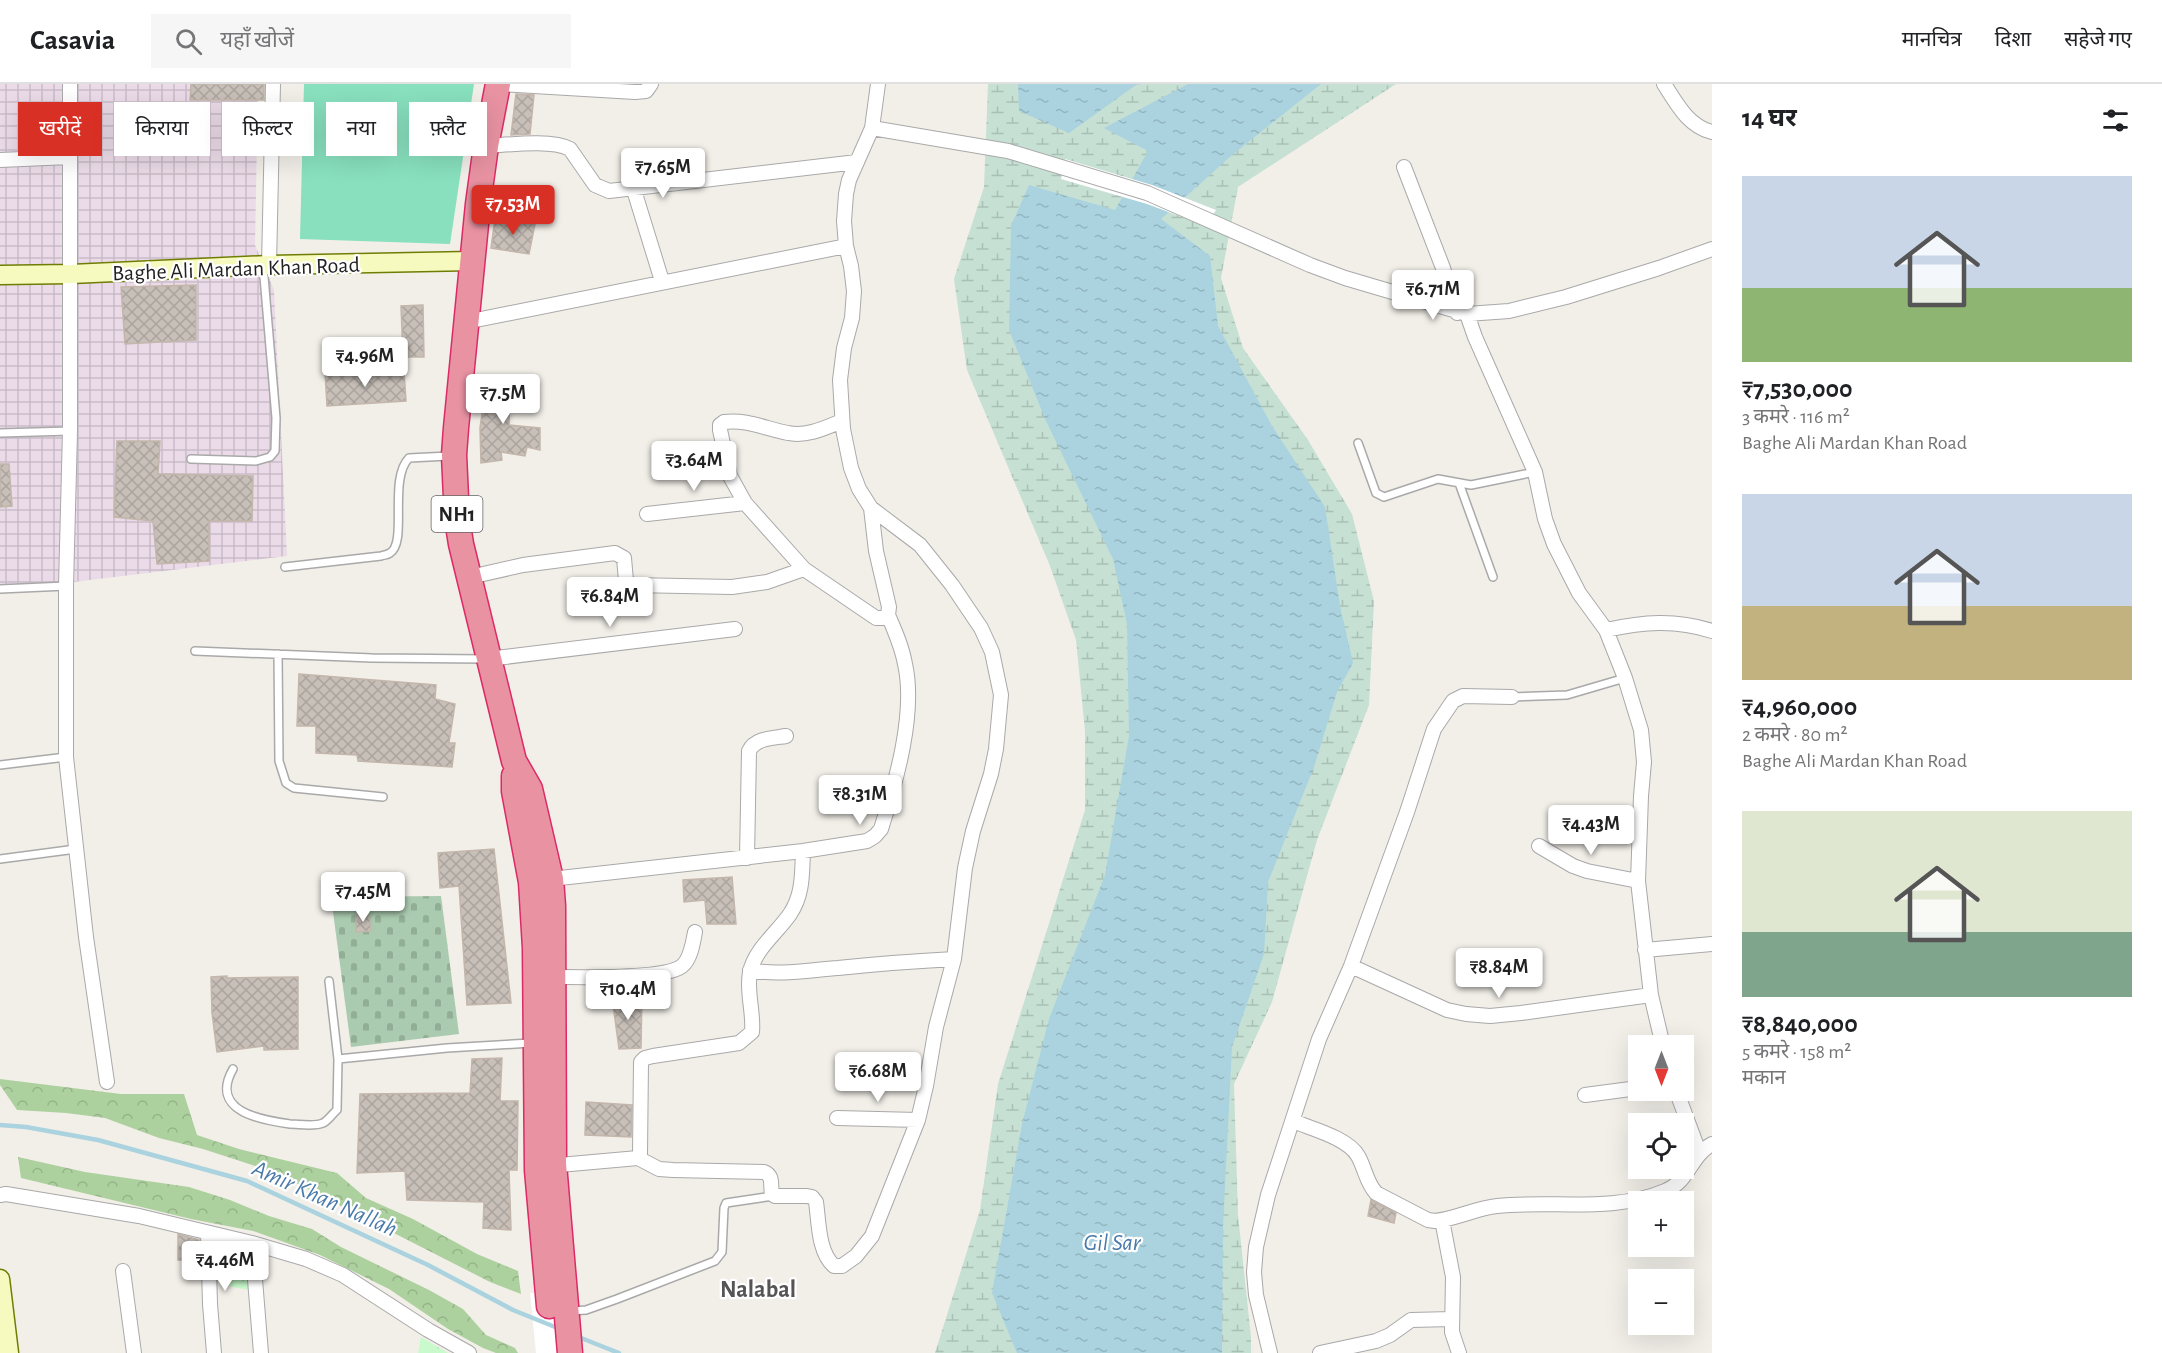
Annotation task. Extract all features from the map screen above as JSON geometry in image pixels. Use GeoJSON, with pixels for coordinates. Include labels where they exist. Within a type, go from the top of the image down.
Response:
{"type":"FeatureCollection","features":[{"type":"Feature","properties":{"kind":"highway","name":"NH1"},"geometry":{"type":"LineString","coordinates":[[487,141],[498,84]]}},
{"type":"Feature","properties":{"kind":"highway","name":"NH1"},"geometry":{"type":"LineString","coordinates":[[485,156],[472,261],[454,455],[459,527],[488,659],[514,761],[514,791],[531,882],[545,1043],[545,1167],[558,1311],[570,1353]]}},
{"type":"Feature","properties":{"kind":"highway","name":"NH1"},"geometry":{"type":"LineString","coordinates":[[514,761],[530,789],[551,879],[553,977],[545,1043]]}},
{"type":"Feature","properties":{"kind":"highway","name":"NH1"},"geometry":{"type":"LineString","coordinates":[[553,1353],[558,1311]]}},
{"type":"Feature","properties":{"kind":"main road","name":"Baghe Ali Mardan Khan Road"},"geometry":{"type":"LineString","coordinates":[[0,275],[266,265],[472,261]]}},
{"type":"Feature","properties":{"kind":"main road"},"geometry":{"type":"LineString","coordinates":[[0,1279],[6,1345]]}},
{"type":"Feature","properties":{"kind":"street"},"geometry":{"type":"LineString","coordinates":[[70,84],[71,274],[66,757],[86,937],[107,1082]]}},
{"type":"Feature","properties":{"kind":"street"},"geometry":{"type":"LineString","coordinates":[[266,265],[273,84]]}},
{"type":"Feature","properties":{"kind":"street"},"geometry":{"type":"LineString","coordinates":[[498,84],[635,92],[646,91],[651,84]]}},
{"type":"Feature","properties":{"kind":"street"},"geometry":{"type":"LineString","coordinates":[[545,1167],[638,1158],[660,1169],[764,1172],[771,1177],[771,1189],[775,1196],[812,1197],[816,1202],[823,1249],[828,1261],[834,1266],[842,1266],[856,1256],[872,1236],[918,1120],[936,1026],[954,959],[965,868],[996,750],[1001,694],[992,652],[981,628],[933,560],[907,533],[888,522],[871,508],[859,489],[851,468],[842,422],[840,380],[844,348],[852,318],[854,291],[844,221],[849,180],[872,128],[878,84]]}},
{"type":"Feature","properties":{"kind":"street"},"geometry":{"type":"LineString","coordinates":[[1664,84],[1686,117],[1697,127],[1712,132]]}},
{"type":"Feature","properties":{"kind":"street"},"geometry":{"type":"LineString","coordinates":[[872,128],[1008,151],[1147,194],[1310,265],[1462,314],[1509,311],[1566,297],[1712,249]]}},
{"type":"Feature","properties":{"kind":"street"},"geometry":{"type":"LineString","coordinates":[[487,146],[551,144],[564,146],[570,149],[595,185],[609,191],[857,162]]}},
{"type":"Feature","properties":{"kind":"street"},"geometry":{"type":"LineString","coordinates":[[0,160],[69,157]]}},
{"type":"Feature","properties":{"kind":"street"},"geometry":{"type":"LineString","coordinates":[[1404,167],[1462,314],[1475,337],[1535,472],[1545,519],[1554,544],[1579,593],[1606,630],[1625,678],[1641,730],[1644,762],[1638,881],[1651,995],[1661,1035]]}},
{"type":"Feature","properties":{"kind":"street"},"geometry":{"type":"LineString","coordinates":[[633,187],[662,281]]}},
{"type":"Feature","properties":{"kind":"street"},"geometry":{"type":"LineString","coordinates":[[466,322],[846,246]]}},
{"type":"Feature","properties":{"kind":"street"},"geometry":{"type":"LineString","coordinates":[[842,422],[809,433],[798,434],[788,434],[757,424],[731,421],[720,425],[730,476],[745,503],[804,569],[876,618],[888,615]]}},
{"type":"Feature","properties":{"kind":"street"},"geometry":{"type":"LineString","coordinates":[[647,514],[745,503]]}},
{"type":"Feature","properties":{"kind":"street"},"geometry":{"type":"LineString","coordinates":[[551,879],[803,851],[867,841],[875,836],[881,829],[897,776],[908,690],[906,665],[888,615],[890,607],[876,551],[871,508]]}},
{"type":"Feature","properties":{"kind":"street"},"geometry":{"type":"LineString","coordinates":[[470,577],[523,565],[615,553],[624,558],[626,581],[632,585],[732,587],[767,582],[804,569]]}},
{"type":"Feature","properties":{"kind":"street"},"geometry":{"type":"LineString","coordinates":[[1606,630],[1638,623],[1673,623],[1712,631]]}},
{"type":"Feature","properties":{"kind":"street"},"geometry":{"type":"LineString","coordinates":[[488,659],[735,629]]}},
{"type":"Feature","properties":{"kind":"street"},"geometry":{"type":"LineString","coordinates":[[1270,1353],[1256,1295],[1254,1272],[1256,1247],[1268,1195],[1319,1040],[1351,966],[1407,812],[1434,729],[1453,701],[1463,696],[1512,697]]}},
{"type":"Feature","properties":{"kind":"street"},"geometry":{"type":"LineString","coordinates":[[747,858],[749,751],[756,742],[786,736]]}},
{"type":"Feature","properties":{"kind":"street"},"geometry":{"type":"LineString","coordinates":[[1539,846],[1573,866],[1587,871],[1638,881]]}},
{"type":"Feature","properties":{"kind":"street"},"geometry":{"type":"LineString","coordinates":[[638,1158],[640,1154],[641,1062],[653,1056],[739,1043],[752,1032],[750,970],[761,950],[790,913],[800,894],[803,851]]}},
{"type":"Feature","properties":{"kind":"street"},"geometry":{"type":"LineString","coordinates":[[553,977],[623,976],[669,972],[684,965],[690,955],[695,932]]}},
{"type":"Feature","properties":{"kind":"street"},"geometry":{"type":"LineString","coordinates":[[1645,950],[1712,944]]}},
{"type":"Feature","properties":{"kind":"street"},"geometry":{"type":"LineString","coordinates":[[750,970],[766,973],[792,972],[954,959]]}},
{"type":"Feature","properties":{"kind":"street"},"geometry":{"type":"LineString","coordinates":[[1351,966],[1447,1010],[1466,1014],[1490,1016],[1521,1013],[1651,995]]}},
{"type":"Feature","properties":{"kind":"street"},"geometry":{"type":"LineString","coordinates":[[1585,1095],[1628,1089]]}},
{"type":"Feature","properties":{"kind":"street"},"geometry":{"type":"LineString","coordinates":[[1293,1121],[1344,1142],[1354,1149],[1370,1187],[1376,1193],[1428,1220],[1442,1220],[1494,1206],[1597,1204],[1636,1200],[1666,1191],[1677,1184],[1708,1149],[1682,1101]]}},
{"type":"Feature","properties":{"kind":"street"},"geometry":{"type":"LineString","coordinates":[[837,1118],[918,1120]]}},
{"type":"Feature","properties":{"kind":"street"},"geometry":{"type":"LineString","coordinates":[[0,1195],[6,1194],[139,1216],[306,1259],[343,1275],[428,1330],[469,1353]]}},
{"type":"Feature","properties":{"kind":"street"},"geometry":{"type":"LineString","coordinates":[[1442,1220],[1453,1277],[1452,1332],[1459,1353]]}},
{"type":"Feature","properties":{"kind":"street"},"geometry":{"type":"LineString","coordinates":[[208,1233],[214,1353]]}},
{"type":"Feature","properties":{"kind":"street"},"geometry":{"type":"LineString","coordinates":[[252,1244],[261,1353]]}},
{"type":"Feature","properties":{"kind":"street"},"geometry":{"type":"LineString","coordinates":[[123,1271],[134,1353]]}},
{"type":"Feature","properties":{"kind":"street"},"geometry":{"type":"LineString","coordinates":[[1320,1353],[1376,1341],[1390,1335],[1411,1320],[1452,1319]]}},
{"type":"Feature","properties":{"kind":"lane"},"geometry":{"type":"LineString","coordinates":[[191,459],[256,461],[270,457],[275,451],[276,418],[266,265]]}},
{"type":"Feature","properties":{"kind":"lane"},"geometry":{"type":"LineString","coordinates":[[0,433],[70,430]]}},
{"type":"Feature","properties":{"kind":"lane"},"geometry":{"type":"LineString","coordinates":[[1358,442],[1376,493],[1384,497],[1438,479],[1471,485],[1535,472]]}},
{"type":"Feature","properties":{"kind":"lane"},"geometry":{"type":"LineString","coordinates":[[285,567],[391,553],[398,535],[399,480],[403,464],[409,458],[454,455]]}},
{"type":"Feature","properties":{"kind":"lane"},"geometry":{"type":"LineString","coordinates":[[1459,483],[1493,577]]}},
{"type":"Feature","properties":{"kind":"lane"},"geometry":{"type":"LineString","coordinates":[[0,589],[66,586]]}},
{"type":"Feature","properties":{"kind":"lane"},"geometry":{"type":"LineString","coordinates":[[195,651],[488,659]]}},
{"type":"Feature","properties":{"kind":"lane"},"geometry":{"type":"LineString","coordinates":[[278,654],[279,761],[286,783],[294,788],[383,796]]}},
{"type":"Feature","properties":{"kind":"lane"},"geometry":{"type":"LineString","coordinates":[[1512,697],[1567,694],[1625,678]]}},
{"type":"Feature","properties":{"kind":"lane"},"geometry":{"type":"LineString","coordinates":[[0,765],[66,757]]}},
{"type":"Feature","properties":{"kind":"lane"},"geometry":{"type":"LineString","coordinates":[[0,859],[76,849]]}},
{"type":"Feature","properties":{"kind":"lane"},"geometry":{"type":"LineString","coordinates":[[232,1069],[227,1079],[227,1094],[234,1106],[248,1115],[274,1122],[303,1125],[323,1123],[337,1110],[338,1059],[329,981]]}},
{"type":"Feature","properties":{"kind":"lane"},"geometry":{"type":"LineString","coordinates":[[338,1059],[447,1048],[545,1043]]}},
{"type":"Feature","properties":{"kind":"lane"},"geometry":{"type":"LineString","coordinates":[[558,1311],[586,1310],[715,1261],[723,1252],[723,1208],[726,1203],[775,1196]]}},
{"type":"Feature","properties":{"kind":"shaded area"},"geometry":{"type":"Polygon","coordinates":[[[0,84],[258,84],[258,102],[222,102],[222,156],[257,156],[255,245],[274,290],[287,556],[0,591],[0,84]]]}},
{"type":"Feature","properties":{"kind":"green space"},"geometry":{"type":"Polygon","coordinates":[[[304,84],[474,84],[471,102],[409,102],[409,156],[463,156],[450,244],[300,239],[302,156],[314,156],[314,102],[304,102],[304,84]]]}},
{"type":"Feature","properties":{"kind":"green space","name":"Gil Sar"},"geometry":{"type":"Polygon","coordinates":[[[988,84],[1396,84],[1238,187],[1221,278],[1243,348],[1308,440],[1352,514],[1374,601],[1369,705],[1317,840],[1272,1002],[1234,1084],[1238,1215],[1251,1353],[935,1353],[980,1210],[998,1084],[1085,810],[1085,731],[1076,640],[1050,566],[967,370],[954,279],[984,187],[988,84]]]}},
{"type":"Feature","properties":{"kind":"green space"},"geometry":{"type":"Polygon","coordinates":[[[441,896],[459,1034],[351,1047],[331,897],[441,896]]]}},
{"type":"Feature","properties":{"kind":"green space"},"geometry":{"type":"Polygon","coordinates":[[[0,1079],[121,1094],[184,1094],[197,1135],[239,1149],[337,1173],[366,1198],[413,1219],[477,1254],[518,1271],[521,1294],[490,1282],[274,1172],[203,1149],[159,1138],[105,1118],[17,1110],[0,1085],[0,1079]]]}},
{"type":"Feature","properties":{"kind":"green space"},"geometry":{"type":"Polygon","coordinates":[[[18,1157],[85,1172],[189,1187],[312,1229],[341,1247],[463,1309],[486,1335],[515,1348],[518,1353],[496,1353],[483,1348],[448,1329],[389,1289],[320,1255],[253,1231],[191,1219],[21,1178],[18,1157]]]}},
{"type":"Feature","properties":{"kind":"green space"},"geometry":{"type":"Polygon","coordinates":[[[220,1247],[249,1253],[250,1290],[221,1285],[220,1247]]]}},
{"type":"Feature","properties":{"kind":"green space"},"geometry":{"type":"Polygon","coordinates":[[[421,1337],[448,1353],[418,1353],[421,1337]]]}},
{"type":"Feature","properties":{"kind":"water"},"geometry":{"type":"Polygon","coordinates":[[[1018,84],[1142,84],[1136,85],[1069,133],[1019,111],[1018,84]]]}},
{"type":"Feature","properties":{"kind":"water","name":"Gil Sar"},"geometry":{"type":"Polygon","coordinates":[[[1188,84],[1321,84],[1232,155],[1161,219],[1210,256],[1218,326],[1272,426],[1325,507],[1340,606],[1353,663],[1337,692],[1314,767],[1268,882],[1264,954],[1232,1047],[1223,1226],[1222,1353],[1017,1353],[992,1293],[1022,1124],[1049,1019],[1105,875],[1129,736],[1127,624],[1113,559],[1046,421],[1009,330],[1011,226],[1029,185],[1115,210],[1148,151],[1104,128],[1188,84]]]}},
{"type":"Feature","properties":{"kind":"pier"},"geometry":{"type":"Polygon","coordinates":[[[1065,159],[1152,185],[1216,210],[1206,226],[1147,204],[1061,179],[1065,159]]]}},
{"type":"Feature","properties":{"kind":"pier"},"geometry":{"type":"Polygon","coordinates":[[[573,1291],[580,1353],[536,1353],[530,1293],[573,1291]]]}},
{"type":"Feature","properties":{"kind":"building"},"geometry":{"type":"Polygon","coordinates":[[[191,84],[264,84],[264,100],[190,100],[191,84]]]}},
{"type":"Feature","properties":{"kind":"building"},"geometry":{"type":"Polygon","coordinates":[[[516,94],[534,95],[530,134],[511,135],[516,94]]]}},
{"type":"Feature","properties":{"kind":"building"},"geometry":{"type":"Polygon","coordinates":[[[495,218],[535,224],[529,254],[491,248],[495,218]]]}},
{"type":"Feature","properties":{"kind":"building"},"geometry":{"type":"Polygon","coordinates":[[[196,285],[196,340],[125,344],[121,287],[196,285]]]}},
{"type":"Feature","properties":{"kind":"building"},"geometry":{"type":"Polygon","coordinates":[[[423,305],[424,357],[403,357],[401,306],[423,305]]]}},
{"type":"Feature","properties":{"kind":"building"},"geometry":{"type":"Polygon","coordinates":[[[404,371],[406,401],[327,406],[325,373],[404,371]]]}},
{"type":"Feature","properties":{"kind":"building"},"geometry":{"type":"Polygon","coordinates":[[[510,375],[509,425],[540,428],[540,450],[527,447],[525,456],[501,452],[502,460],[481,463],[480,428],[487,378],[510,375]]]}},
{"type":"Feature","properties":{"kind":"building"},"geometry":{"type":"Polygon","coordinates":[[[117,441],[160,441],[158,474],[253,476],[252,521],[209,521],[209,561],[157,564],[153,521],[114,517],[117,441]]]}},
{"type":"Feature","properties":{"kind":"building"},"geometry":{"type":"Polygon","coordinates":[[[0,464],[9,464],[12,506],[0,507],[0,464]]]}},
{"type":"Feature","properties":{"kind":"building"},"geometry":{"type":"Polygon","coordinates":[[[299,674],[436,685],[435,699],[455,704],[449,743],[455,743],[452,767],[358,761],[357,755],[316,753],[316,726],[297,726],[299,674]]]}},
{"type":"Feature","properties":{"kind":"building"},"geometry":{"type":"Polygon","coordinates":[[[494,849],[511,1003],[467,1005],[459,886],[440,888],[438,853],[494,849]]]}},
{"type":"Feature","properties":{"kind":"building"},"geometry":{"type":"Polygon","coordinates":[[[732,877],[736,924],[707,924],[705,900],[684,902],[683,880],[732,877]]]}},
{"type":"Feature","properties":{"kind":"building"},"geometry":{"type":"Polygon","coordinates":[[[356,915],[369,915],[371,931],[356,932],[356,915]]]}},
{"type":"Feature","properties":{"kind":"building"},"geometry":{"type":"Polygon","coordinates":[[[227,976],[227,978],[298,977],[298,1049],[264,1050],[264,1046],[217,1052],[212,1013],[211,977],[227,976]]]}},
{"type":"Feature","properties":{"kind":"building"},"geometry":{"type":"Polygon","coordinates":[[[642,994],[641,1048],[619,1049],[612,997],[642,994]]]}},
{"type":"Feature","properties":{"kind":"building"},"geometry":{"type":"Polygon","coordinates":[[[502,1058],[500,1101],[518,1101],[517,1170],[509,1170],[511,1230],[483,1228],[484,1202],[407,1200],[405,1171],[357,1173],[360,1094],[470,1093],[472,1059],[502,1058]]]}},
{"type":"Feature","properties":{"kind":"building"},"geometry":{"type":"Polygon","coordinates":[[[586,1102],[632,1105],[631,1137],[585,1135],[586,1102]]]}},
{"type":"Feature","properties":{"kind":"building"},"geometry":{"type":"Polygon","coordinates":[[[1371,1200],[1396,1213],[1394,1223],[1368,1216],[1371,1200]]]}},
{"type":"Feature","properties":{"kind":"building"},"geometry":{"type":"Polygon","coordinates":[[[178,1234],[199,1240],[200,1261],[178,1260],[178,1234]]]}},
{"type":"Feature","properties":{"kind":"waterway","name":"Amir Khan Nallah"},"geometry":{"type":"LineString","coordinates":[[0,1125],[26,1127],[98,1140],[247,1181],[428,1265],[513,1310],[560,1329]]}},
{"type":"Feature","properties":{"kind":"waterway","name":"Amir Khan Nallah"},"geometry":{"type":"LineString","coordinates":[[576,1336],[619,1353]]}},
{"type":"Feature","properties":{"kind":"district","name":"Nalabal"},"geometry":{"type":"Point","coordinates":[758,1289]}}]}
